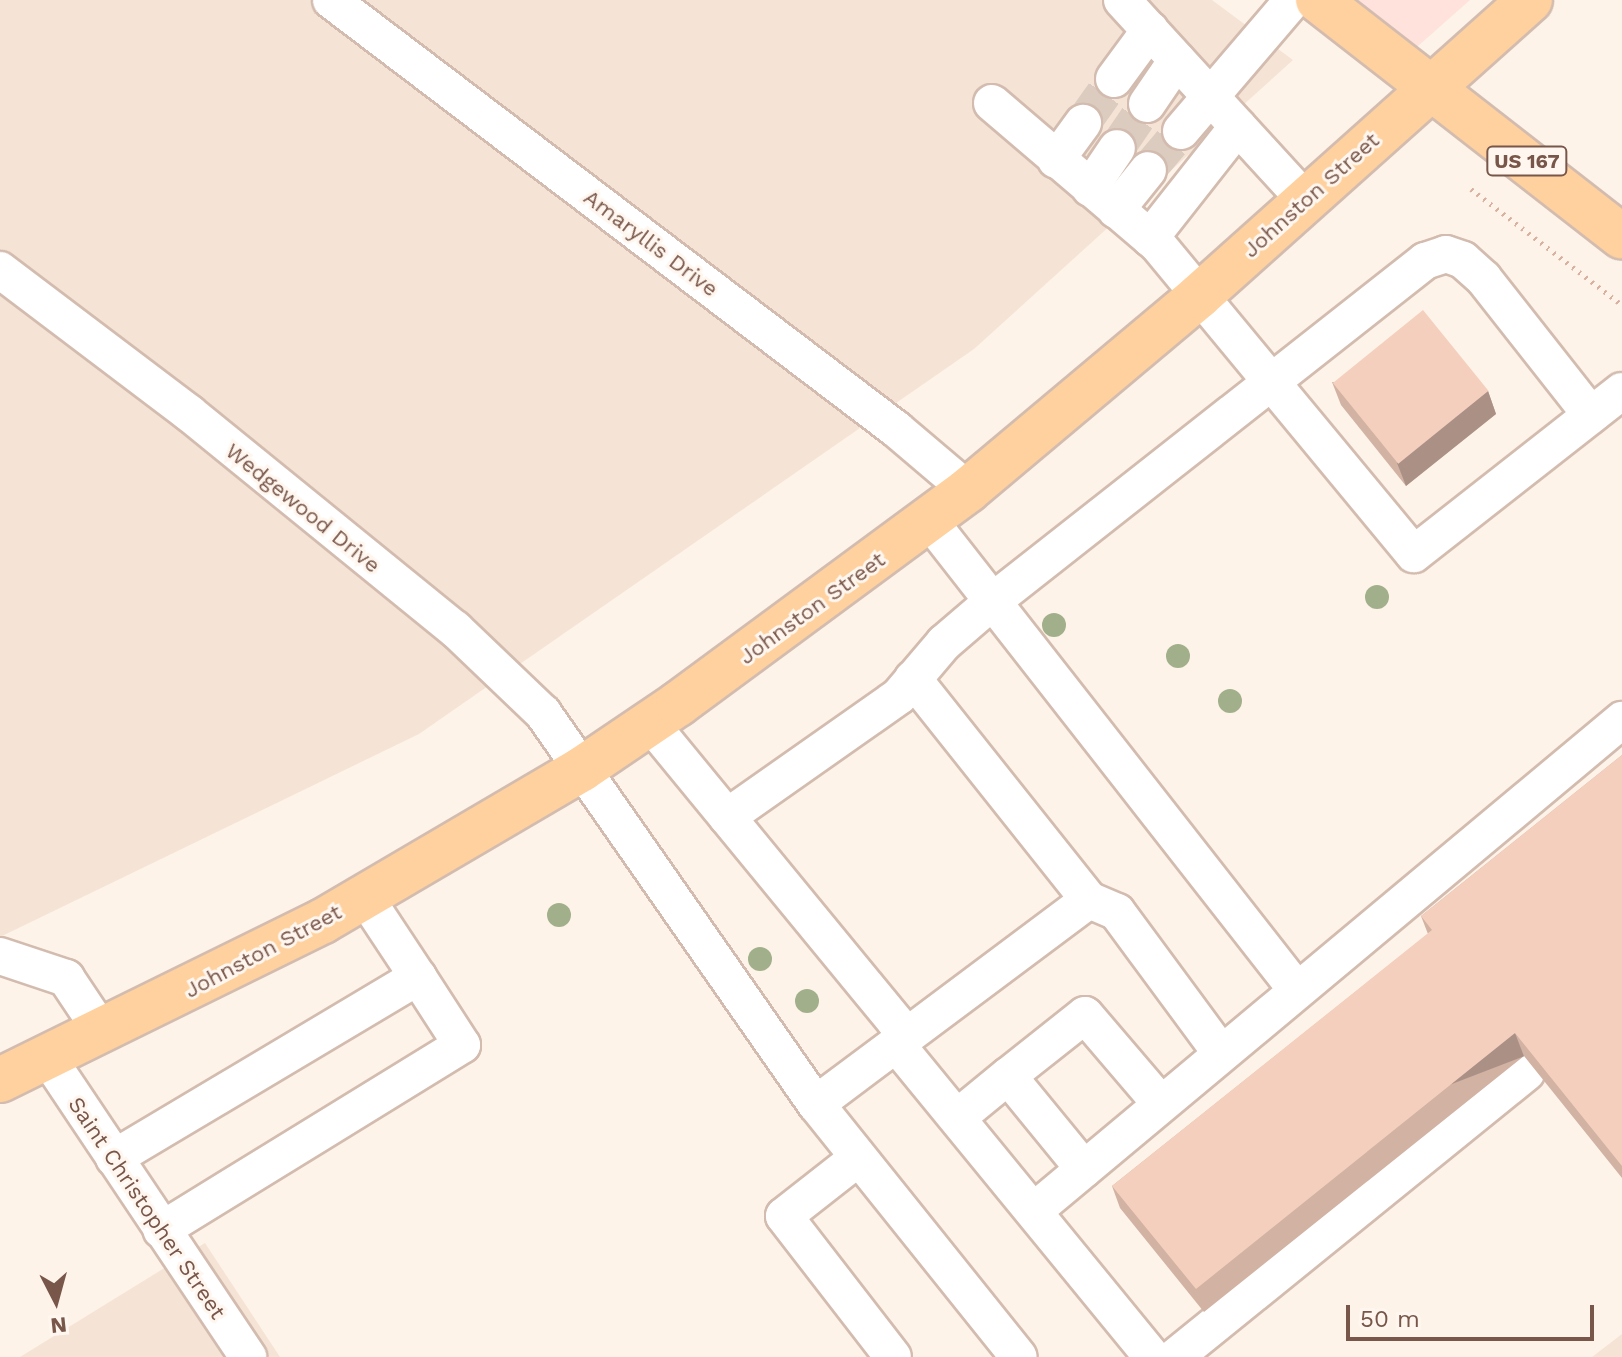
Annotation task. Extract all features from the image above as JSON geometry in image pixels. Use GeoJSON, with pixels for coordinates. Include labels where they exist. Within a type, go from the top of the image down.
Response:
{"type":"FeatureCollection","features":[{"type":"Feature","properties":{"kind":"main road"},"geometry":{"type":"LineString","coordinates":[[1318,0],[1432,84]]}},
{"type":"Feature","properties":{"kind":"main road","name":"Johnston Street"},"geometry":{"type":"LineString","coordinates":[[0,1080],[102,1032],[365,897],[582,769],[650,723],[968,490],[1199,296],[1432,84],[1530,0]]}},
{"type":"Feature","properties":{"kind":"main road","name":"US 167"},"geometry":{"type":"LineString","coordinates":[[1432,84],[1622,237]]}},
{"type":"Feature","properties":{"kind":"street","name":"Amaryllis Drive"},"geometry":{"type":"LineString","coordinates":[[331,0],[896,429],[968,490]]}},
{"type":"Feature","properties":{"kind":"street"},"geometry":{"type":"LineString","coordinates":[[1122,0],[1305,200]]}},
{"type":"Feature","properties":{"kind":"street"},"geometry":{"type":"LineString","coordinates":[[1181,131],[1293,0]]}},
{"type":"Feature","properties":{"kind":"street"},"geometry":{"type":"LineString","coordinates":[[1114,79],[1150,30]]}},
{"type":"Feature","properties":{"kind":"street"},"geometry":{"type":"LineString","coordinates":[[1147,104],[1177,60]]}},
{"type":"Feature","properties":{"kind":"street"},"geometry":{"type":"LineString","coordinates":[[992,103],[1150,238],[1414,554],[1622,391]]}},
{"type":"Feature","properties":{"kind":"street"},"geometry":{"type":"LineString","coordinates":[[1056,160],[1083,123]]}},
{"type":"Feature","properties":{"kind":"street"},"geometry":{"type":"LineString","coordinates":[[1150,238],[1238,126]]}},
{"type":"Feature","properties":{"kind":"street"},"geometry":{"type":"LineString","coordinates":[[1103,199],[1117,148]]}},
{"type":"Feature","properties":{"kind":"street"},"geometry":{"type":"LineString","coordinates":[[1103,199],[1148,170]]}},
{"type":"Feature","properties":{"kind":"street"},"geometry":{"type":"LineString","coordinates":[[727,817],[899,696],[944,643],[993,601],[1425,261],[1446,254],[1463,260],[1484,279],[1591,415]]}},
{"type":"Feature","properties":{"kind":"street","name":"Wedgewood Drive"},"geometry":{"type":"LineString","coordinates":[[0,270],[189,413],[455,629],[543,713],[816,1104],[1019,1357]]}},
{"type":"Feature","properties":{"kind":"street"},"geometry":{"type":"LineString","coordinates":[[929,520],[1296,989]]}},
{"type":"Feature","properties":{"kind":"street"},"geometry":{"type":"LineString","coordinates":[[913,679],[1089,900],[1117,912],[1221,1053]]}},
{"type":"Feature","properties":{"kind":"street"},"geometry":{"type":"LineString","coordinates":[[1035,1210],[1296,989],[1622,720]]}},
{"type":"Feature","properties":{"kind":"street"},"geometry":{"type":"LineString","coordinates":[[650,723],[902,1040],[958,1117],[1152,1357]]}},
{"type":"Feature","properties":{"kind":"street"},"geometry":{"type":"LineString","coordinates":[[161,1230],[462,1045],[365,897]]}},
{"type":"Feature","properties":{"kind":"street"},"geometry":{"type":"LineString","coordinates":[[816,1104],[1089,900]]}},
{"type":"Feature","properties":{"kind":"street"},"geometry":{"type":"LineString","coordinates":[[0,956],[66,978],[102,1032]]}},
{"type":"Feature","properties":{"kind":"street"},"geometry":{"type":"LineString","coordinates":[[114,1158],[418,977]]}},
{"type":"Feature","properties":{"kind":"street"},"geometry":{"type":"LineString","coordinates":[[958,1117],[1085,1015],[1161,1104]]}},
{"type":"Feature","properties":{"kind":"street","name":"Saint Christopher Street"},"geometry":{"type":"LineString","coordinates":[[48,1058],[248,1357]]}},
{"type":"Feature","properties":{"kind":"street"},"geometry":{"type":"LineString","coordinates":[[1175,1357],[1526,1073]]}},
{"type":"Feature","properties":{"kind":"street"},"geometry":{"type":"LineString","coordinates":[[1008,1076],[1084,1169]]}},
{"type":"Feature","properties":{"kind":"street"},"geometry":{"type":"LineString","coordinates":[[858,1158],[784,1216],[893,1357]]}},
{"type":"Feature","properties":{"kind":"path"},"geometry":{"type":"LineString","coordinates":[[1471,189],[1622,305]]}},
{"type":"Feature","properties":{"kind":"shaded area"},"geometry":{"type":"Polygon","coordinates":[[[0,0],[1212,0],[1293,60],[974,349],[419,734],[0,937],[0,0]]]}},
{"type":"Feature","properties":{"kind":"shaded area"},"geometry":{"type":"Polygon","coordinates":[[[1318,0],[1470,0],[1401,61],[1318,0]]]}},
{"type":"Feature","properties":{"kind":"shaded area"},"geometry":{"type":"Polygon","coordinates":[[[205,1243],[280,1357],[20,1357],[205,1243]]]}},
{"type":"Feature","properties":{"kind":"shaded area"},"geometry":{"type":"Polygon","coordinates":[[[1622,1334],[1622,1357],[1592,1357],[1622,1334]]]}},
{"type":"Feature","properties":{"kind":"building"},"geometry":{"type":"Polygon","coordinates":[[[1423,310],[1488,391],[1398,464],[1333,383],[1423,310]]]}},
{"type":"Feature","properties":{"kind":"building"},"geometry":{"type":"Polygon","coordinates":[[[1622,755],[1622,1166],[1515,1033],[1196,1289],[1112,1186],[1432,930],[1421,916],[1622,755]]]}},
{"type":"Feature","properties":{"kind":"tunnel"},"geometry":{"type":"LineString","coordinates":[[1083,123],[1114,79]]}},
{"type":"Feature","properties":{"kind":"tunnel"},"geometry":{"type":"LineString","coordinates":[[1117,148],[1147,104]]}},
{"type":"Feature","properties":{"kind":"tunnel"},"geometry":{"type":"LineString","coordinates":[[1148,170],[1181,131]]}}]}
